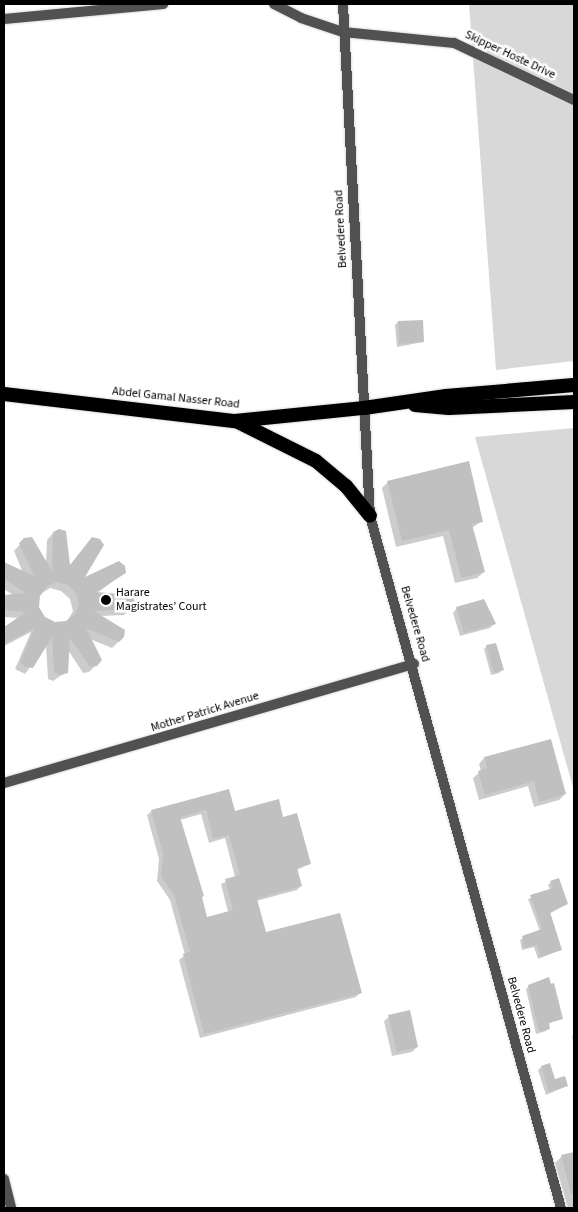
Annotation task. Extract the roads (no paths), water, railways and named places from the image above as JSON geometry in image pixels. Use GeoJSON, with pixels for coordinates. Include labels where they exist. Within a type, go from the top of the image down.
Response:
{"type":"FeatureCollection","features":[{"type":"Feature","properties":{"kind":"highway","name":"Abdel Gamal Nasser Road"},"geometry":{"type":"LineString","coordinates":[[4,394],[235,421],[364,408],[446,396],[574,385]]}},
{"type":"Feature","properties":{"kind":"highway","name":"Abdel Gamal Nasser Road"},"geometry":{"type":"LineString","coordinates":[[406,403],[449,408],[574,402]]}},
{"type":"Feature","properties":{"kind":"highway"},"geometry":{"type":"LineString","coordinates":[[235,421],[316,461],[346,486],[370,516]]}},
{"type":"Feature","properties":{"kind":"street"},"geometry":{"type":"LineString","coordinates":[[4,19],[126,5],[163,4]]}},
{"type":"Feature","properties":{"kind":"street","name":"Skipper Hoste Drive"},"geometry":{"type":"LineString","coordinates":[[274,4],[301,18],[343,32],[454,43],[574,100]]}},
{"type":"Feature","properties":{"kind":"street"},"geometry":{"type":"LineString","coordinates":[[342,4],[343,32]]}},
{"type":"Feature","properties":{"kind":"street","name":"Belvedere Road"},"geometry":{"type":"LineString","coordinates":[[343,32],[370,516],[414,664],[561,1208]]}},
{"type":"Feature","properties":{"kind":"street","name":"Mother Patrick Avenue"},"geometry":{"type":"LineString","coordinates":[[4,783],[414,664]]}},
{"type":"Feature","properties":{"kind":"street"},"geometry":{"type":"LineString","coordinates":[[4,1179],[11,1208]]}},
{"type":"Feature","properties":{"kind":"place","name":"Harare Magistrates’ Court"},"geometry":{"type":"Point","coordinates":[106,600]}}]}
